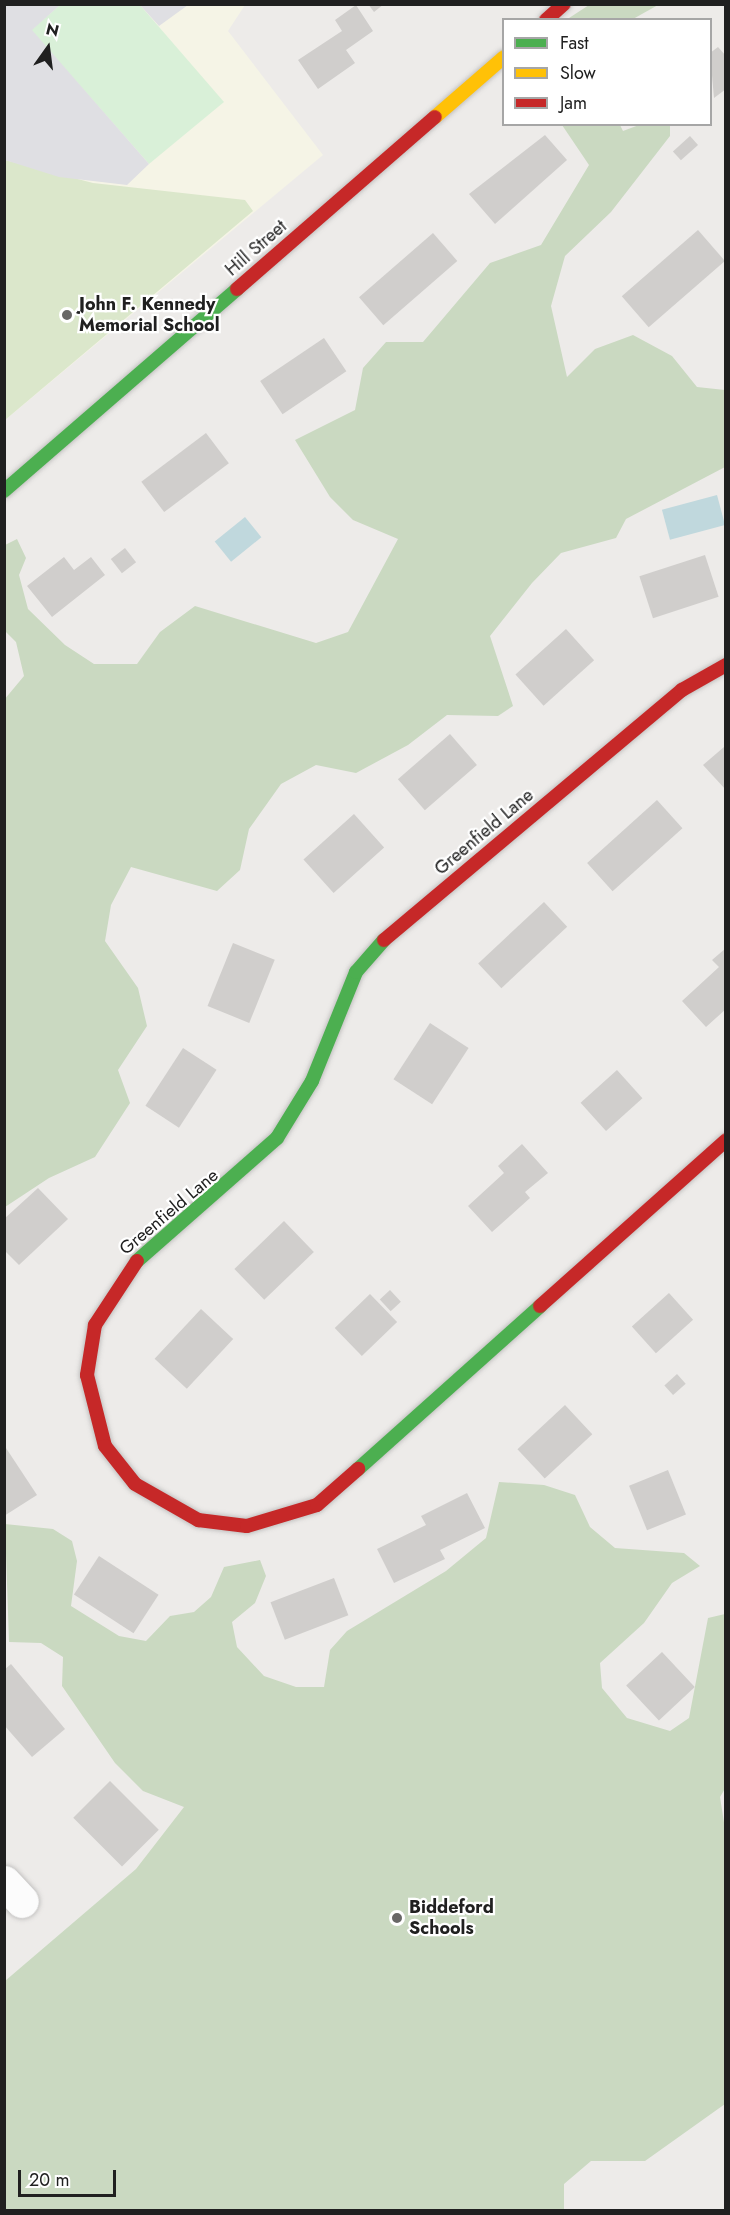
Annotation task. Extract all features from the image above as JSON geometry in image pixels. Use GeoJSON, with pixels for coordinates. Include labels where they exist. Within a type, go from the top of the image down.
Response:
{"type":"FeatureCollection","features":[{"type":"Feature","properties":{"kind":"street"},"geometry":{"type":"LineString","coordinates":[[548,18],[564,4]]}},
{"type":"Feature","properties":{"kind":"street","name":"Hill Street"},"geometry":{"type":"LineString","coordinates":[[4,491],[502,59]]}},
{"type":"Feature","properties":{"kind":"street","name":"Greenfield Lane"},"geometry":{"type":"LineString","coordinates":[[726,665],[676,695],[388,936],[356,972],[305,1096],[277,1138],[137,1261],[106,1301],[93,1333],[87,1375],[105,1446],[135,1484],[198,1520],[247,1526],[317,1505],[726,1140]]}},
{"type":"Feature","properties":{"kind":"shaded area"},"geometry":{"type":"Polygon","coordinates":[[[4,5],[60,5],[32,30],[149,164],[127,185],[59,177],[5,160],[4,5]]]}},
{"type":"Feature","properties":{"kind":"shaded area","name":"John F. Kennedy Memorial School"},"geometry":{"type":"Polygon","coordinates":[[[5,5],[245,5],[228,31],[323,155],[5,420],[5,5]]]}},
{"type":"Feature","properties":{"kind":"shaded area"},"geometry":{"type":"Polygon","coordinates":[[[140,5],[188,5],[159,26],[140,5]]]}},
{"type":"Feature","properties":{"kind":"green space"},"geometry":{"type":"Polygon","coordinates":[[[60,5],[140,5],[224,102],[149,164],[31,30],[60,5]]]}},
{"type":"Feature","properties":{"kind":"green space"},"geometry":{"type":"Polygon","coordinates":[[[589,5],[658,5],[635,18],[569,18],[589,5]]]}},
{"type":"Feature","properties":{"kind":"green space"},"geometry":{"type":"Polygon","coordinates":[[[563,126],[620,126],[623,131],[636,126],[670,126],[670,136],[611,212],[565,256],[551,306],[567,377],[595,349],[633,335],[672,356],[697,387],[725,390],[725,467],[626,519],[616,538],[561,553],[532,583],[490,636],[513,706],[498,716],[447,715],[408,745],[356,773],[316,765],[281,784],[249,829],[240,870],[217,891],[131,867],[111,905],[105,941],[138,988],[147,1026],[118,1070],[130,1103],[95,1157],[49,1178],[5,1207],[4,700],[24,676],[16,642],[5,631],[5,545],[17,539],[26,558],[19,575],[28,609],[65,645],[94,664],[137,664],[160,632],[195,606],[316,643],[348,632],[398,539],[353,520],[330,497],[295,440],[355,410],[363,368],[386,342],[423,342],[490,263],[541,245],[589,165],[563,126]]]}},
{"type":"Feature","properties":{"kind":"green space"},"geometry":{"type":"Polygon","coordinates":[[[5,160],[93,183],[245,200],[253,211],[5,420],[5,160]]]}},
{"type":"Feature","properties":{"kind":"green space","name":"Biddeford Schools"},"geometry":{"type":"Polygon","coordinates":[[[499,1482],[544,1485],[575,1495],[590,1527],[615,1548],[684,1553],[700,1566],[672,1583],[644,1623],[600,1663],[602,1688],[627,1718],[670,1731],[689,1718],[708,1618],[725,1614],[726,1787],[720,1797],[726,1835],[725,2104],[645,2161],[591,2161],[564,2184],[564,2210],[5,2210],[5,1981],[136,1869],[184,1807],[143,1791],[115,1763],[62,1686],[63,1657],[41,1643],[9,1642],[5,1524],[53,1529],[72,1541],[77,1561],[71,1606],[119,1636],[146,1641],[170,1616],[194,1612],[211,1597],[224,1567],[260,1560],[266,1576],[255,1603],[232,1622],[237,1647],[264,1676],[296,1687],[324,1687],[330,1650],[347,1631],[446,1571],[486,1538],[499,1482]]]}},
{"type":"Feature","properties":{"kind":"water"},"geometry":{"type":"Polygon","coordinates":[[[717,495],[725,525],[670,540],[662,510],[717,495]]]}},
{"type":"Feature","properties":{"kind":"water"},"geometry":{"type":"Polygon","coordinates":[[[245,517],[261,537],[231,562],[215,542],[245,517]]]}},
{"type":"Feature","properties":{"kind":"building"},"geometry":{"type":"Polygon","coordinates":[[[368,4],[384,4],[374,12],[368,4]]]}},
{"type":"Feature","properties":{"kind":"building"},"geometry":{"type":"Polygon","coordinates":[[[356,5],[373,31],[346,50],[355,63],[318,89],[298,60],[342,31],[335,20],[356,5]]]}},
{"type":"Feature","properties":{"kind":"building"},"geometry":{"type":"Polygon","coordinates":[[[718,47],[726,56],[726,89],[714,98],[712,76],[712,52],[718,47]]]}},
{"type":"Feature","properties":{"kind":"building"},"geometry":{"type":"Polygon","coordinates":[[[545,135],[567,160],[495,224],[469,194],[545,135]]]}},
{"type":"Feature","properties":{"kind":"building"},"geometry":{"type":"Polygon","coordinates":[[[690,136],[698,145],[681,160],[673,151],[690,136]]]}},
{"type":"Feature","properties":{"kind":"building"},"geometry":{"type":"Polygon","coordinates":[[[698,230],[725,261],[649,327],[622,296],[698,230]]]}},
{"type":"Feature","properties":{"kind":"building"},"geometry":{"type":"Polygon","coordinates":[[[433,233],[457,261],[383,325],[359,297],[433,233]]]}},
{"type":"Feature","properties":{"kind":"building"},"geometry":{"type":"Polygon","coordinates":[[[324,338],[346,371],[283,414],[260,381],[324,338]]]}},
{"type":"Feature","properties":{"kind":"building"},"geometry":{"type":"Polygon","coordinates":[[[206,433],[229,463],[164,512],[141,482],[206,433]]]}},
{"type":"Feature","properties":{"kind":"building"},"geometry":{"type":"Polygon","coordinates":[[[125,548],[136,562],[122,573],[111,559],[125,548]]]}},
{"type":"Feature","properties":{"kind":"building"},"geometry":{"type":"Polygon","coordinates":[[[705,555],[719,597],[653,618],[639,576],[705,555]]]}},
{"type":"Feature","properties":{"kind":"building"},"geometry":{"type":"Polygon","coordinates":[[[64,557],[74,570],[91,557],[105,575],[52,617],[27,586],[64,557]]]}},
{"type":"Feature","properties":{"kind":"building"},"geometry":{"type":"Polygon","coordinates":[[[566,629],[594,660],[544,706],[515,675],[566,629]]]}},
{"type":"Feature","properties":{"kind":"building"},"geometry":{"type":"Polygon","coordinates":[[[450,734],[477,765],[425,810],[398,779],[450,734]]]}},
{"type":"Feature","properties":{"kind":"building"},"geometry":{"type":"Polygon","coordinates":[[[724,747],[726,749],[726,790],[703,765],[724,747]]]}},
{"type":"Feature","properties":{"kind":"building"},"geometry":{"type":"Polygon","coordinates":[[[657,800],[682,828],[613,891],[587,863],[657,800]]]}},
{"type":"Feature","properties":{"kind":"building"},"geometry":{"type":"Polygon","coordinates":[[[354,814],[384,847],[334,893],[303,860],[354,814]]]}},
{"type":"Feature","properties":{"kind":"building"},"geometry":{"type":"Polygon","coordinates":[[[544,902],[567,927],[501,988],[478,963],[544,902]]]}},
{"type":"Feature","properties":{"kind":"building"},"geometry":{"type":"Polygon","coordinates":[[[233,943],[275,960],[249,1023],[208,1006],[233,943]]]}},
{"type":"Feature","properties":{"kind":"building"},"geometry":{"type":"Polygon","coordinates":[[[726,948],[726,1009],[706,1027],[682,1001],[719,967],[712,960],[726,948]]]}},
{"type":"Feature","properties":{"kind":"building"},"geometry":{"type":"Polygon","coordinates":[[[430,1023],[469,1048],[432,1104],[394,1079],[430,1023]]]}},
{"type":"Feature","properties":{"kind":"building"},"geometry":{"type":"Polygon","coordinates":[[[183,1048],[217,1070],[179,1128],[145,1106],[183,1048]]]}},
{"type":"Feature","properties":{"kind":"building"},"geometry":{"type":"Polygon","coordinates":[[[617,1070],[642,1098],[606,1131],[581,1103],[617,1070]]]}},
{"type":"Feature","properties":{"kind":"building"},"geometry":{"type":"Polygon","coordinates":[[[522,1144],[548,1173],[525,1192],[530,1198],[492,1232],[468,1206],[504,1173],[498,1166],[522,1144]]]}},
{"type":"Feature","properties":{"kind":"building"},"geometry":{"type":"Polygon","coordinates":[[[38,1188],[68,1219],[19,1265],[4,1250],[4,1219],[38,1188]]]}},
{"type":"Feature","properties":{"kind":"building"},"geometry":{"type":"Polygon","coordinates":[[[284,1221],[314,1252],[264,1300],[234,1269],[284,1221]]]}},
{"type":"Feature","properties":{"kind":"building"},"geometry":{"type":"Polygon","coordinates":[[[390,1290],[401,1302],[391,1311],[380,1300],[390,1290]]]}},
{"type":"Feature","properties":{"kind":"building"},"geometry":{"type":"Polygon","coordinates":[[[669,1293],[693,1320],[656,1353],[632,1326],[669,1293]]]}},
{"type":"Feature","properties":{"kind":"building"},"geometry":{"type":"Polygon","coordinates":[[[370,1294],[397,1322],[362,1356],[335,1328],[370,1294]]]}},
{"type":"Feature","properties":{"kind":"building"},"geometry":{"type":"Polygon","coordinates":[[[201,1309],[233,1339],[187,1389],[155,1359],[201,1309]]]}},
{"type":"Feature","properties":{"kind":"building"},"geometry":{"type":"Polygon","coordinates":[[[677,1374],[686,1384],[673,1395],[664,1385],[677,1374]]]}},
{"type":"Feature","properties":{"kind":"building"},"geometry":{"type":"Polygon","coordinates":[[[565,1405],[592,1434],[545,1479],[517,1449],[565,1405]]]}},
{"type":"Feature","properties":{"kind":"building"},"geometry":{"type":"Polygon","coordinates":[[[4,1445],[37,1495],[4,1516],[4,1445]]]}},
{"type":"Feature","properties":{"kind":"building"},"geometry":{"type":"Polygon","coordinates":[[[668,1470],[686,1515],[647,1530],[629,1486],[668,1470]]]}},
{"type":"Feature","properties":{"kind":"building"},"geometry":{"type":"Polygon","coordinates":[[[467,1493],[485,1528],[440,1550],[445,1559],[394,1583],[377,1549],[426,1525],[421,1516],[467,1493]]]}},
{"type":"Feature","properties":{"kind":"building"},"geometry":{"type":"Polygon","coordinates":[[[99,1556],[159,1595],[133,1633],[74,1595],[99,1556]]]}},
{"type":"Feature","properties":{"kind":"building"},"geometry":{"type":"Polygon","coordinates":[[[334,1578],[348,1615],[285,1640],[271,1602],[334,1578]]]}},
{"type":"Feature","properties":{"kind":"building"},"geometry":{"type":"Polygon","coordinates":[[[662,1652],[695,1687],[659,1721],[626,1685],[662,1652]]]}},
{"type":"Feature","properties":{"kind":"building"},"geometry":{"type":"Polygon","coordinates":[[[11,1664],[65,1729],[32,1757],[4,1725],[4,1670],[11,1664]]]}},
{"type":"Feature","properties":{"kind":"building"},"geometry":{"type":"Polygon","coordinates":[[[110,1781],[159,1830],[122,1867],[73,1818],[110,1781]]]}},
{"type":"Feature","properties":{"kind":"traffic: fast"},"geometry":{"type":"LineString","coordinates":[[4,491],[237,289]]}},
{"type":"Feature","properties":{"kind":"traffic: fast"},"geometry":{"type":"LineString","coordinates":[[137,1261],[277,1138],[312,1081],[356,972],[384,940]]}},
{"type":"Feature","properties":{"kind":"traffic: fast"},"geometry":{"type":"LineString","coordinates":[[358,1469],[540,1306]]}},
{"type":"Feature","properties":{"kind":"traffic: slow"},"geometry":{"type":"LineString","coordinates":[[435,117],[502,59]]}},
{"type":"Feature","properties":{"kind":"traffic: jam"},"geometry":{"type":"LineString","coordinates":[[548,18],[564,4]]}},
{"type":"Feature","properties":{"kind":"traffic: jam"},"geometry":{"type":"LineString","coordinates":[[237,289],[435,117]]}},
{"type":"Feature","properties":{"kind":"traffic: jam"},"geometry":{"type":"LineString","coordinates":[[384,940],[682,690],[726,665]]}},
{"type":"Feature","properties":{"kind":"traffic: jam"},"geometry":{"type":"LineString","coordinates":[[540,1306],[726,1140]]}},
{"type":"Feature","properties":{"kind":"traffic: jam"},"geometry":{"type":"LineString","coordinates":[[137,1261],[95,1325],[87,1375],[105,1446],[135,1484],[198,1520],[247,1526],[317,1505],[358,1469]]}},
{"type":"Feature","properties":{"kind":"place","name":"John F. Kennedy Memorial School"},"geometry":{"type":"Point","coordinates":[67,315]}},
{"type":"Feature","properties":{"kind":"place","name":"Biddeford Schools"},"geometry":{"type":"Point","coordinates":[397,1918]}}]}
